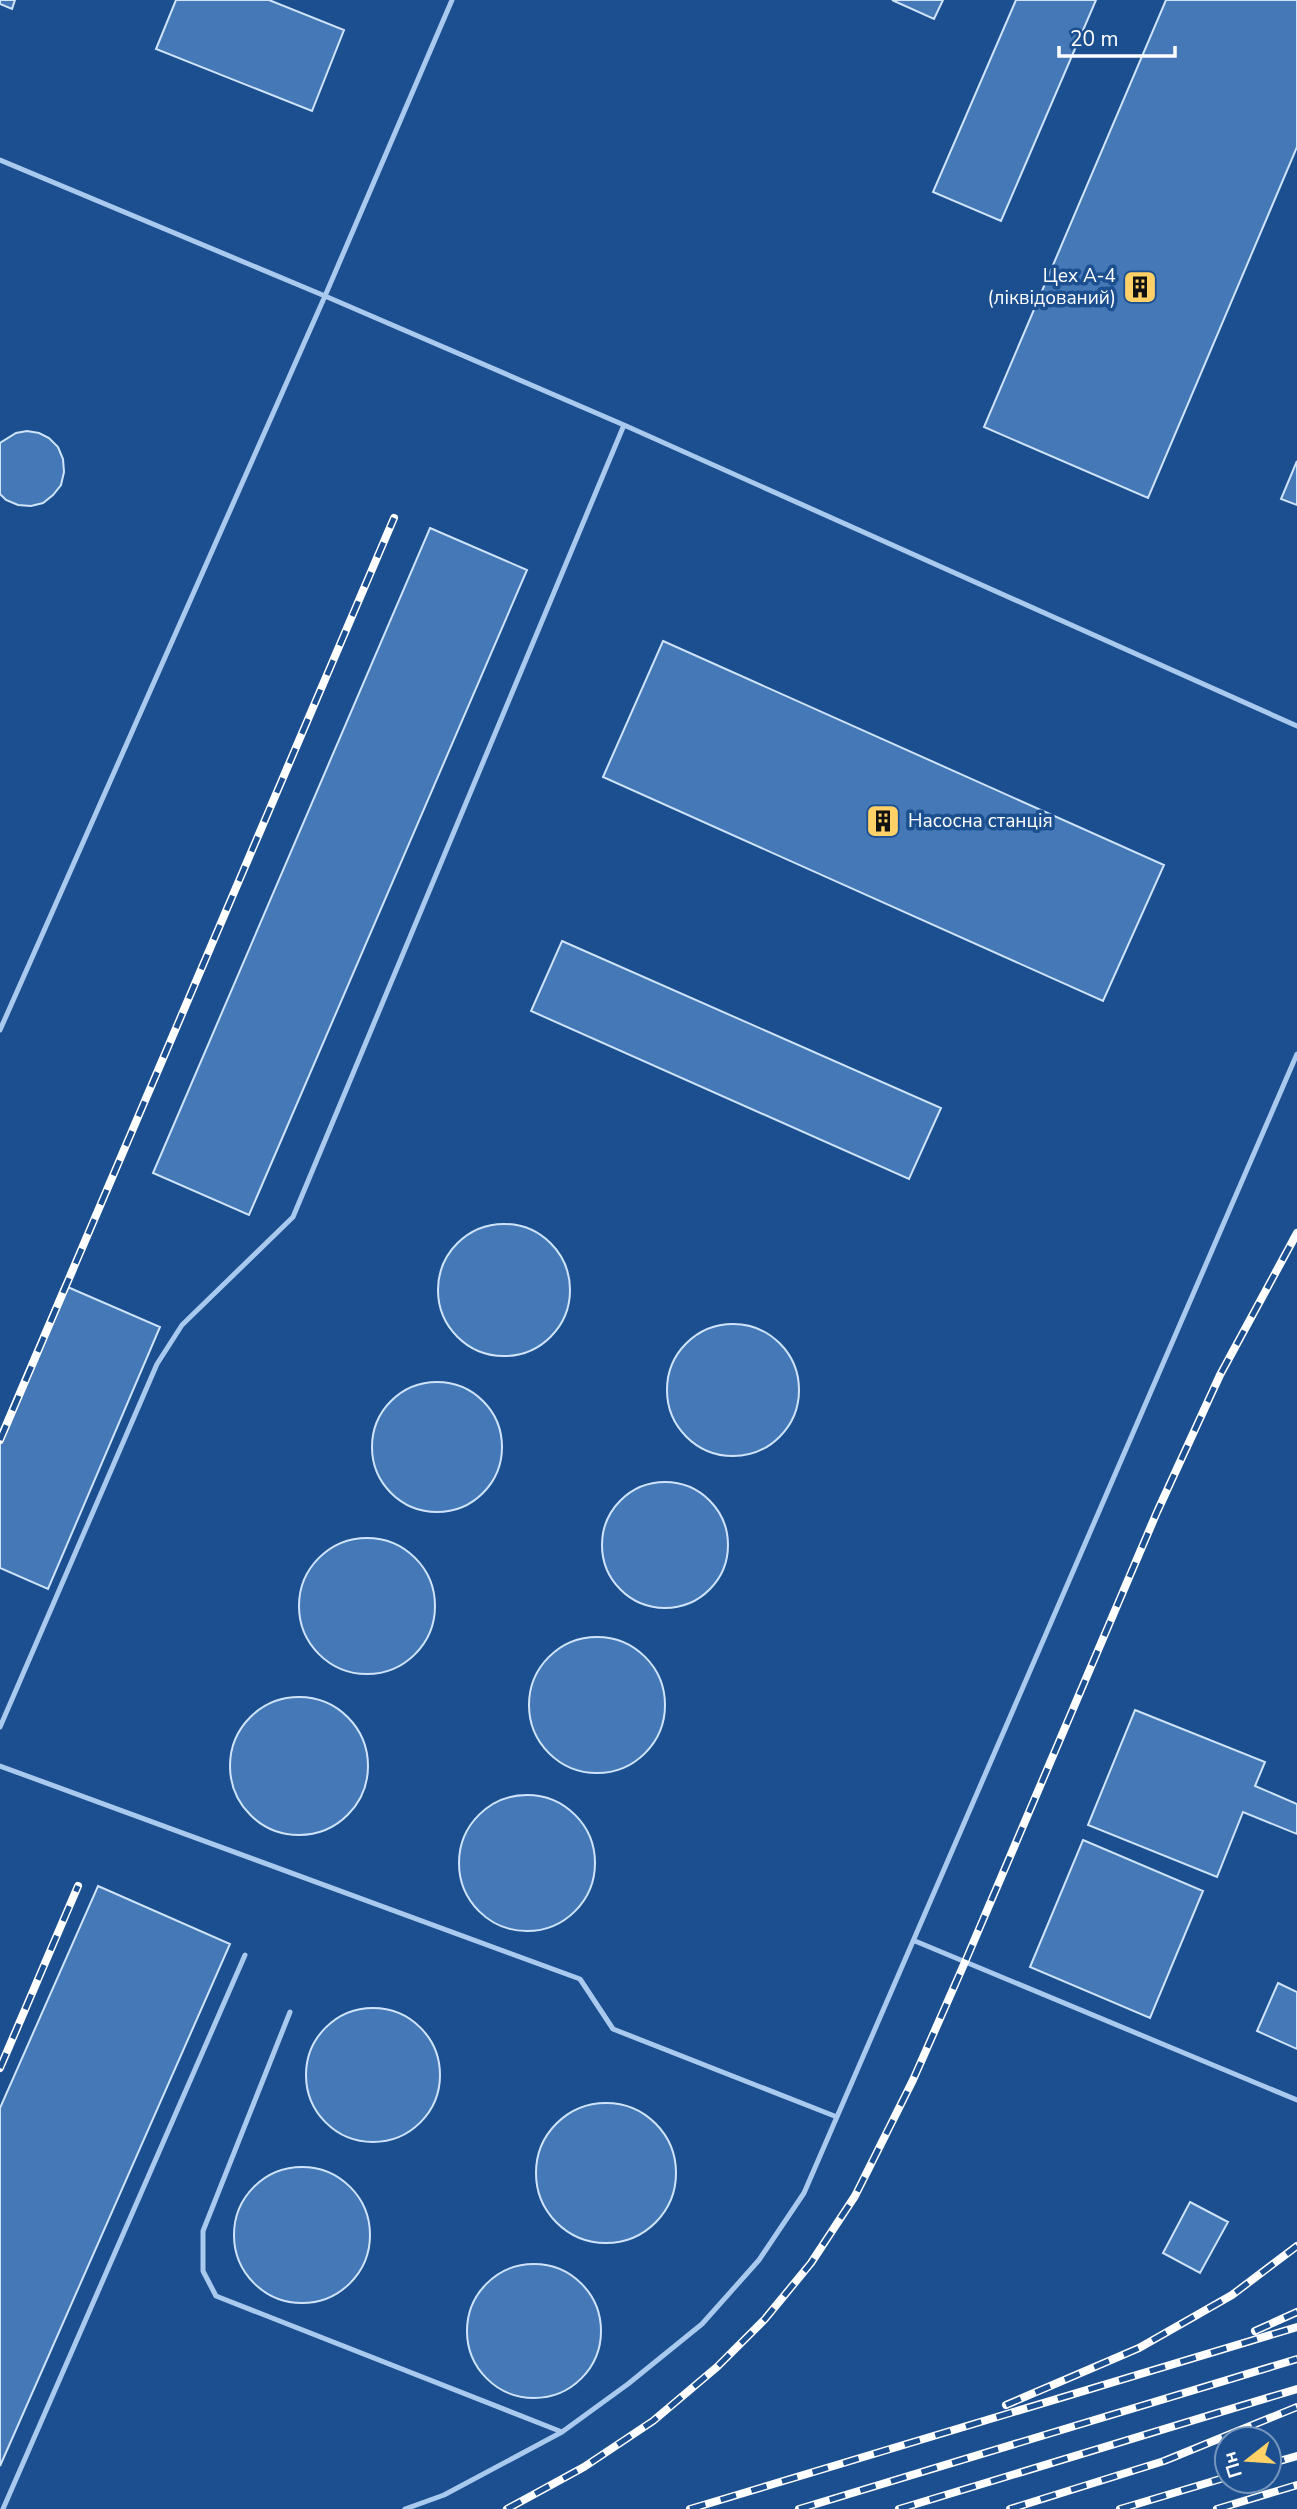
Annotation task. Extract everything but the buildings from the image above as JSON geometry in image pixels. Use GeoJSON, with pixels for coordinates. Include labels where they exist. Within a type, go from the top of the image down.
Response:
{"type":"FeatureCollection","features":[{"type":"Feature","properties":{"kind":"lane"},"geometry":{"type":"LineString","coordinates":[[0,1030],[325,296],[452,0]]}},
{"type":"Feature","properties":{"kind":"lane"},"geometry":{"type":"LineString","coordinates":[[0,160],[624,425],[1297,726]]}},
{"type":"Feature","properties":{"kind":"lane"},"geometry":{"type":"LineString","coordinates":[[0,1727],[157,1364],[182,1325],[293,1217],[624,425]]}},
{"type":"Feature","properties":{"kind":"lane"},"geometry":{"type":"LineString","coordinates":[[405,2509],[444,2495],[562,2432],[628,2384],[702,2324],[759,2260],[804,2193],[1297,1054]]}},
{"type":"Feature","properties":{"kind":"lane"},"geometry":{"type":"LineString","coordinates":[[0,1766],[580,1979],[613,2029],[838,2117]]}},
{"type":"Feature","properties":{"kind":"lane"},"geometry":{"type":"LineString","coordinates":[[915,1941],[1297,2100]]}},
{"type":"Feature","properties":{"kind":"lane"},"geometry":{"type":"LineString","coordinates":[[3,2509],[245,1955]]}},
{"type":"Feature","properties":{"kind":"lane"},"geometry":{"type":"LineString","coordinates":[[290,2012],[203,2231],[203,2271],[216,2296],[562,2432]]}},
{"type":"Feature","properties":{"kind":"railway"},"geometry":{"type":"LineString","coordinates":[[0,1440],[394,518]]}},
{"type":"Feature","properties":{"kind":"railway"},"geometry":{"type":"LineString","coordinates":[[507,2509],[584,2467],[653,2421],[717,2367],[765,2319],[811,2263],[855,2196],[913,2080],[1157,1512],[1220,1375],[1297,1233]]}},
{"type":"Feature","properties":{"kind":"railway"},"geometry":{"type":"LineString","coordinates":[[0,2068],[78,1886]]}},
{"type":"Feature","properties":{"kind":"railway"},"geometry":{"type":"LineString","coordinates":[[1006,2405],[1139,2348],[1232,2295],[1297,2246]]}},
{"type":"Feature","properties":{"kind":"railway"},"geometry":{"type":"LineString","coordinates":[[1255,2331],[1297,2312]]}},
{"type":"Feature","properties":{"kind":"railway"},"geometry":{"type":"LineString","coordinates":[[690,2509],[1297,2327]]}},
{"type":"Feature","properties":{"kind":"railway"},"geometry":{"type":"LineString","coordinates":[[799,2509],[1297,2359]]}},
{"type":"Feature","properties":{"kind":"railway"},"geometry":{"type":"LineString","coordinates":[[899,2509],[1297,2389]]}},
{"type":"Feature","properties":{"kind":"railway"},"geometry":{"type":"LineString","coordinates":[[1010,2509],[1164,2461],[1297,2407]]}},
{"type":"Feature","properties":{"kind":"railway"},"geometry":{"type":"LineString","coordinates":[[1283,2460],[1297,2456]]}},
{"type":"Feature","properties":{"kind":"railway"},"geometry":{"type":"LineString","coordinates":[[1120,2509],[1213,2481]]}},
{"type":"Feature","properties":{"kind":"railway"},"geometry":{"type":"LineString","coordinates":[[1217,2509],[1297,2485]]}},
{"type":"Feature","properties":{"kind":"place","name":"Цех А-4 (ліквідований)"},"geometry":{"type":"Point","coordinates":[1140,287]}},
{"type":"Feature","properties":{"kind":"place","name":"Насосна станція"},"geometry":{"type":"Point","coordinates":[883,821]}}]}
